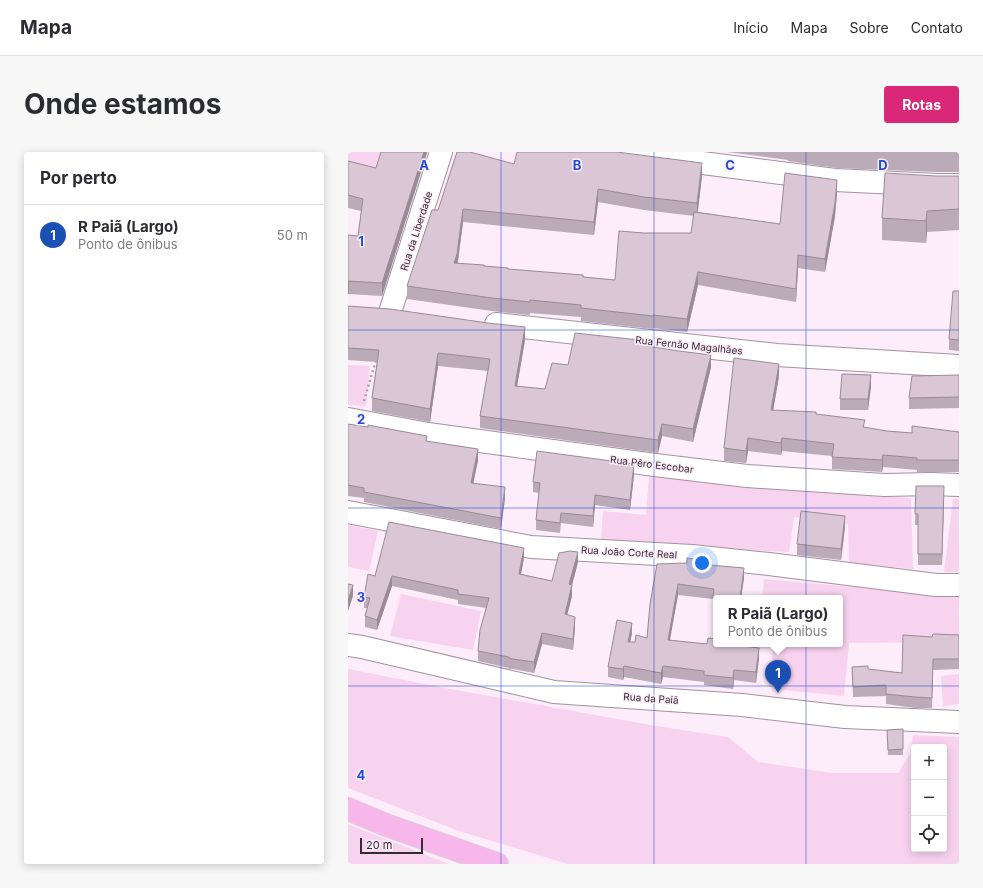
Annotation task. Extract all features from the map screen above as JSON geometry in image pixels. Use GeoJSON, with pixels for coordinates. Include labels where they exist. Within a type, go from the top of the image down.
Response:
{"type":"FeatureCollection","features":[{"type":"Feature","properties":{"kind":"highway"},"geometry":{"type":"LineString","coordinates":[[348,809],[386,825],[497,864]]}},
{"type":"Feature","properties":{"kind":"street","name":"Rua da Liberdade"},"geometry":{"type":"LineString","coordinates":[[414,313],[381,309],[441,152]]}},
{"type":"Feature","properties":{"kind":"street"},"geometry":{"type":"LineString","coordinates":[[617,152],[836,180],[959,185]]}},
{"type":"Feature","properties":{"kind":"street","name":"Rua Fernão Magalhães"},"geometry":{"type":"LineString","coordinates":[[474,321],[777,355],[959,366]]}},
{"type":"Feature","properties":{"kind":"street","name":"Rua Pêro Escobar"},"geometry":{"type":"LineString","coordinates":[[353,420],[428,434],[655,466],[740,475],[884,485],[959,485]]}},
{"type":"Feature","properties":{"kind":"street","name":"Rua João Corte Real"},"geometry":{"type":"LineString","coordinates":[[348,512],[531,547],[692,556],[936,585],[959,585]]}},
{"type":"Feature","properties":{"kind":"street","name":"Rua da Paiã"},"geometry":{"type":"LineString","coordinates":[[348,645],[554,692],[742,705],[845,717],[959,722]]}},
{"type":"Feature","properties":{"kind":"path"},"geometry":{"type":"LineString","coordinates":[[353,420],[378,354]]}},
{"type":"Feature","properties":{"kind":"shaded area"},"geometry":{"type":"Polygon","coordinates":[[[348,152],[385,152],[376,180],[348,174],[348,152]]]}},
{"type":"Feature","properties":{"kind":"shaded area"},"geometry":{"type":"Polygon","coordinates":[[[348,365],[370,366],[366,406],[348,405],[348,365]]]}},
{"type":"Feature","properties":{"kind":"shaded area"},"geometry":{"type":"Polygon","coordinates":[[[649,476],[911,498],[913,569],[849,563],[848,524],[794,517],[789,552],[601,543],[603,511],[646,515],[649,476]]]}},
{"type":"Feature","properties":{"kind":"shaded area"},"geometry":{"type":"Polygon","coordinates":[[[953,499],[959,499],[959,572],[944,572],[953,499]]]}},
{"type":"Feature","properties":{"kind":"shaded area"},"geometry":{"type":"Polygon","coordinates":[[[348,525],[378,531],[369,571],[348,567],[348,525]]]}},
{"type":"Feature","properties":{"kind":"shaded area"},"geometry":{"type":"Polygon","coordinates":[[[764,579],[923,593],[959,593],[959,642],[849,643],[844,696],[773,689],[772,648],[756,649],[756,647],[843,647],[843,595],[762,595],[764,579]]]}},
{"type":"Feature","properties":{"kind":"shaded area"},"geometry":{"type":"Polygon","coordinates":[[[401,594],[481,611],[473,650],[390,636],[401,594]]]}},
{"type":"Feature","properties":{"kind":"shaded area"},"geometry":{"type":"Polygon","coordinates":[[[348,669],[656,726],[728,737],[758,762],[832,773],[898,773],[910,754],[911,748],[911,852],[947,852],[947,744],[912,744],[913,735],[959,737],[959,864],[568,864],[459,831],[348,788],[348,669]]]}},
{"type":"Feature","properties":{"kind":"shaded area"},"geometry":{"type":"Polygon","coordinates":[[[959,674],[959,704],[943,706],[941,676],[959,674]]]}},
{"type":"Feature","properties":{"kind":"shaded area"},"geometry":{"type":"Polygon","coordinates":[[[348,824],[449,864],[348,864],[348,824]]]}},
{"type":"Feature","properties":{"kind":"building"},"geometry":{"type":"Polygon","coordinates":[[[381,152],[424,152],[382,283],[348,281],[348,235],[358,236],[363,199],[348,195],[348,161],[376,168],[381,152]]]}},
{"type":"Feature","properties":{"kind":"building"},"geometry":{"type":"Polygon","coordinates":[[[457,152],[470,152],[514,164],[517,152],[617,152],[702,163],[697,203],[644,197],[598,189],[594,222],[463,209],[457,254],[454,263],[583,275],[583,277],[615,280],[619,231],[644,233],[691,233],[694,212],[780,224],[785,173],[837,180],[835,203],[825,259],[798,255],[796,289],[698,272],[687,319],[581,308],[581,305],[492,298],[407,286],[432,210],[438,210],[457,152]]]}},
{"type":"Feature","properties":{"kind":"building"},"geometry":{"type":"Polygon","coordinates":[[[885,173],[959,176],[959,209],[927,211],[926,221],[882,218],[885,173]]]}},
{"type":"Feature","properties":{"kind":"building"},"geometry":{"type":"Polygon","coordinates":[[[953,291],[959,291],[959,340],[949,339],[953,291]]]}},
{"type":"Feature","properties":{"kind":"building"},"geometry":{"type":"Polygon","coordinates":[[[348,306],[390,309],[525,327],[515,386],[545,389],[552,363],[568,365],[575,333],[648,341],[647,346],[711,355],[693,429],[662,424],[658,440],[480,416],[490,359],[438,353],[430,409],[372,398],[379,350],[348,348],[348,306]]]}},
{"type":"Feature","properties":{"kind":"building"},"geometry":{"type":"Polygon","coordinates":[[[734,358],[779,364],[771,410],[816,412],[816,414],[865,420],[863,427],[887,431],[912,433],[912,426],[959,432],[959,460],[917,460],[917,458],[883,455],[882,460],[832,457],[834,444],[782,438],[781,443],[748,438],[746,451],[724,448],[734,358]]]}},
{"type":"Feature","properties":{"kind":"building"},"geometry":{"type":"Polygon","coordinates":[[[842,374],[871,375],[868,399],[840,399],[842,374]]]}},
{"type":"Feature","properties":{"kind":"building"},"geometry":{"type":"Polygon","coordinates":[[[959,375],[959,397],[909,398],[912,376],[959,375]]]}},
{"type":"Feature","properties":{"kind":"building"},"geometry":{"type":"Polygon","coordinates":[[[348,424],[368,427],[368,425],[427,436],[426,441],[478,449],[471,483],[505,487],[501,518],[364,492],[364,488],[348,485],[348,424]]]}},
{"type":"Feature","properties":{"kind":"building"},"geometry":{"type":"Polygon","coordinates":[[[537,451],[634,464],[630,500],[595,495],[593,516],[561,513],[560,523],[536,520],[540,483],[533,482],[537,451]]]}},
{"type":"Feature","properties":{"kind":"building"},"geometry":{"type":"Polygon","coordinates":[[[916,486],[944,486],[942,554],[918,554],[918,514],[915,514],[916,486]]]}},
{"type":"Feature","properties":{"kind":"building"},"geometry":{"type":"Polygon","coordinates":[[[801,511],[845,516],[841,549],[797,544],[801,511]]]}},
{"type":"Feature","properties":{"kind":"building"},"geometry":{"type":"Polygon","coordinates":[[[389,522],[524,548],[519,574],[552,581],[559,553],[570,551],[578,552],[569,584],[572,585],[565,614],[575,617],[573,639],[542,633],[534,662],[478,651],[480,630],[489,598],[458,594],[458,590],[392,576],[377,620],[365,616],[370,598],[364,597],[368,574],[375,576],[389,522]]]}},
{"type":"Feature","properties":{"kind":"building"},"geometry":{"type":"Polygon","coordinates":[[[687,558],[710,561],[710,565],[744,568],[740,595],[713,595],[714,589],[678,584],[668,640],[707,644],[708,638],[713,639],[713,647],[759,648],[756,672],[734,670],[733,678],[704,675],[704,671],[663,666],[661,673],[624,666],[623,669],[608,667],[617,620],[632,623],[628,642],[635,642],[636,635],[647,638],[650,604],[657,564],[687,563],[687,558]]]}},
{"type":"Feature","properties":{"kind":"building"},"geometry":{"type":"Polygon","coordinates":[[[348,584],[353,585],[348,601],[348,584]]]}},
{"type":"Feature","properties":{"kind":"building"},"geometry":{"type":"Polygon","coordinates":[[[933,634],[959,635],[959,659],[933,659],[932,698],[886,694],[886,685],[853,687],[852,667],[868,666],[868,669],[902,673],[903,635],[932,637],[933,634]]]}},
{"type":"Feature","properties":{"kind":"building"},"geometry":{"type":"Polygon","coordinates":[[[903,729],[903,749],[888,750],[887,730],[903,729]]]}},
{"type":"Feature","properties":{"kind":"place","name":"R Paiã (Largo)"},"geometry":{"type":"Point","coordinates":[778,693]}}]}
